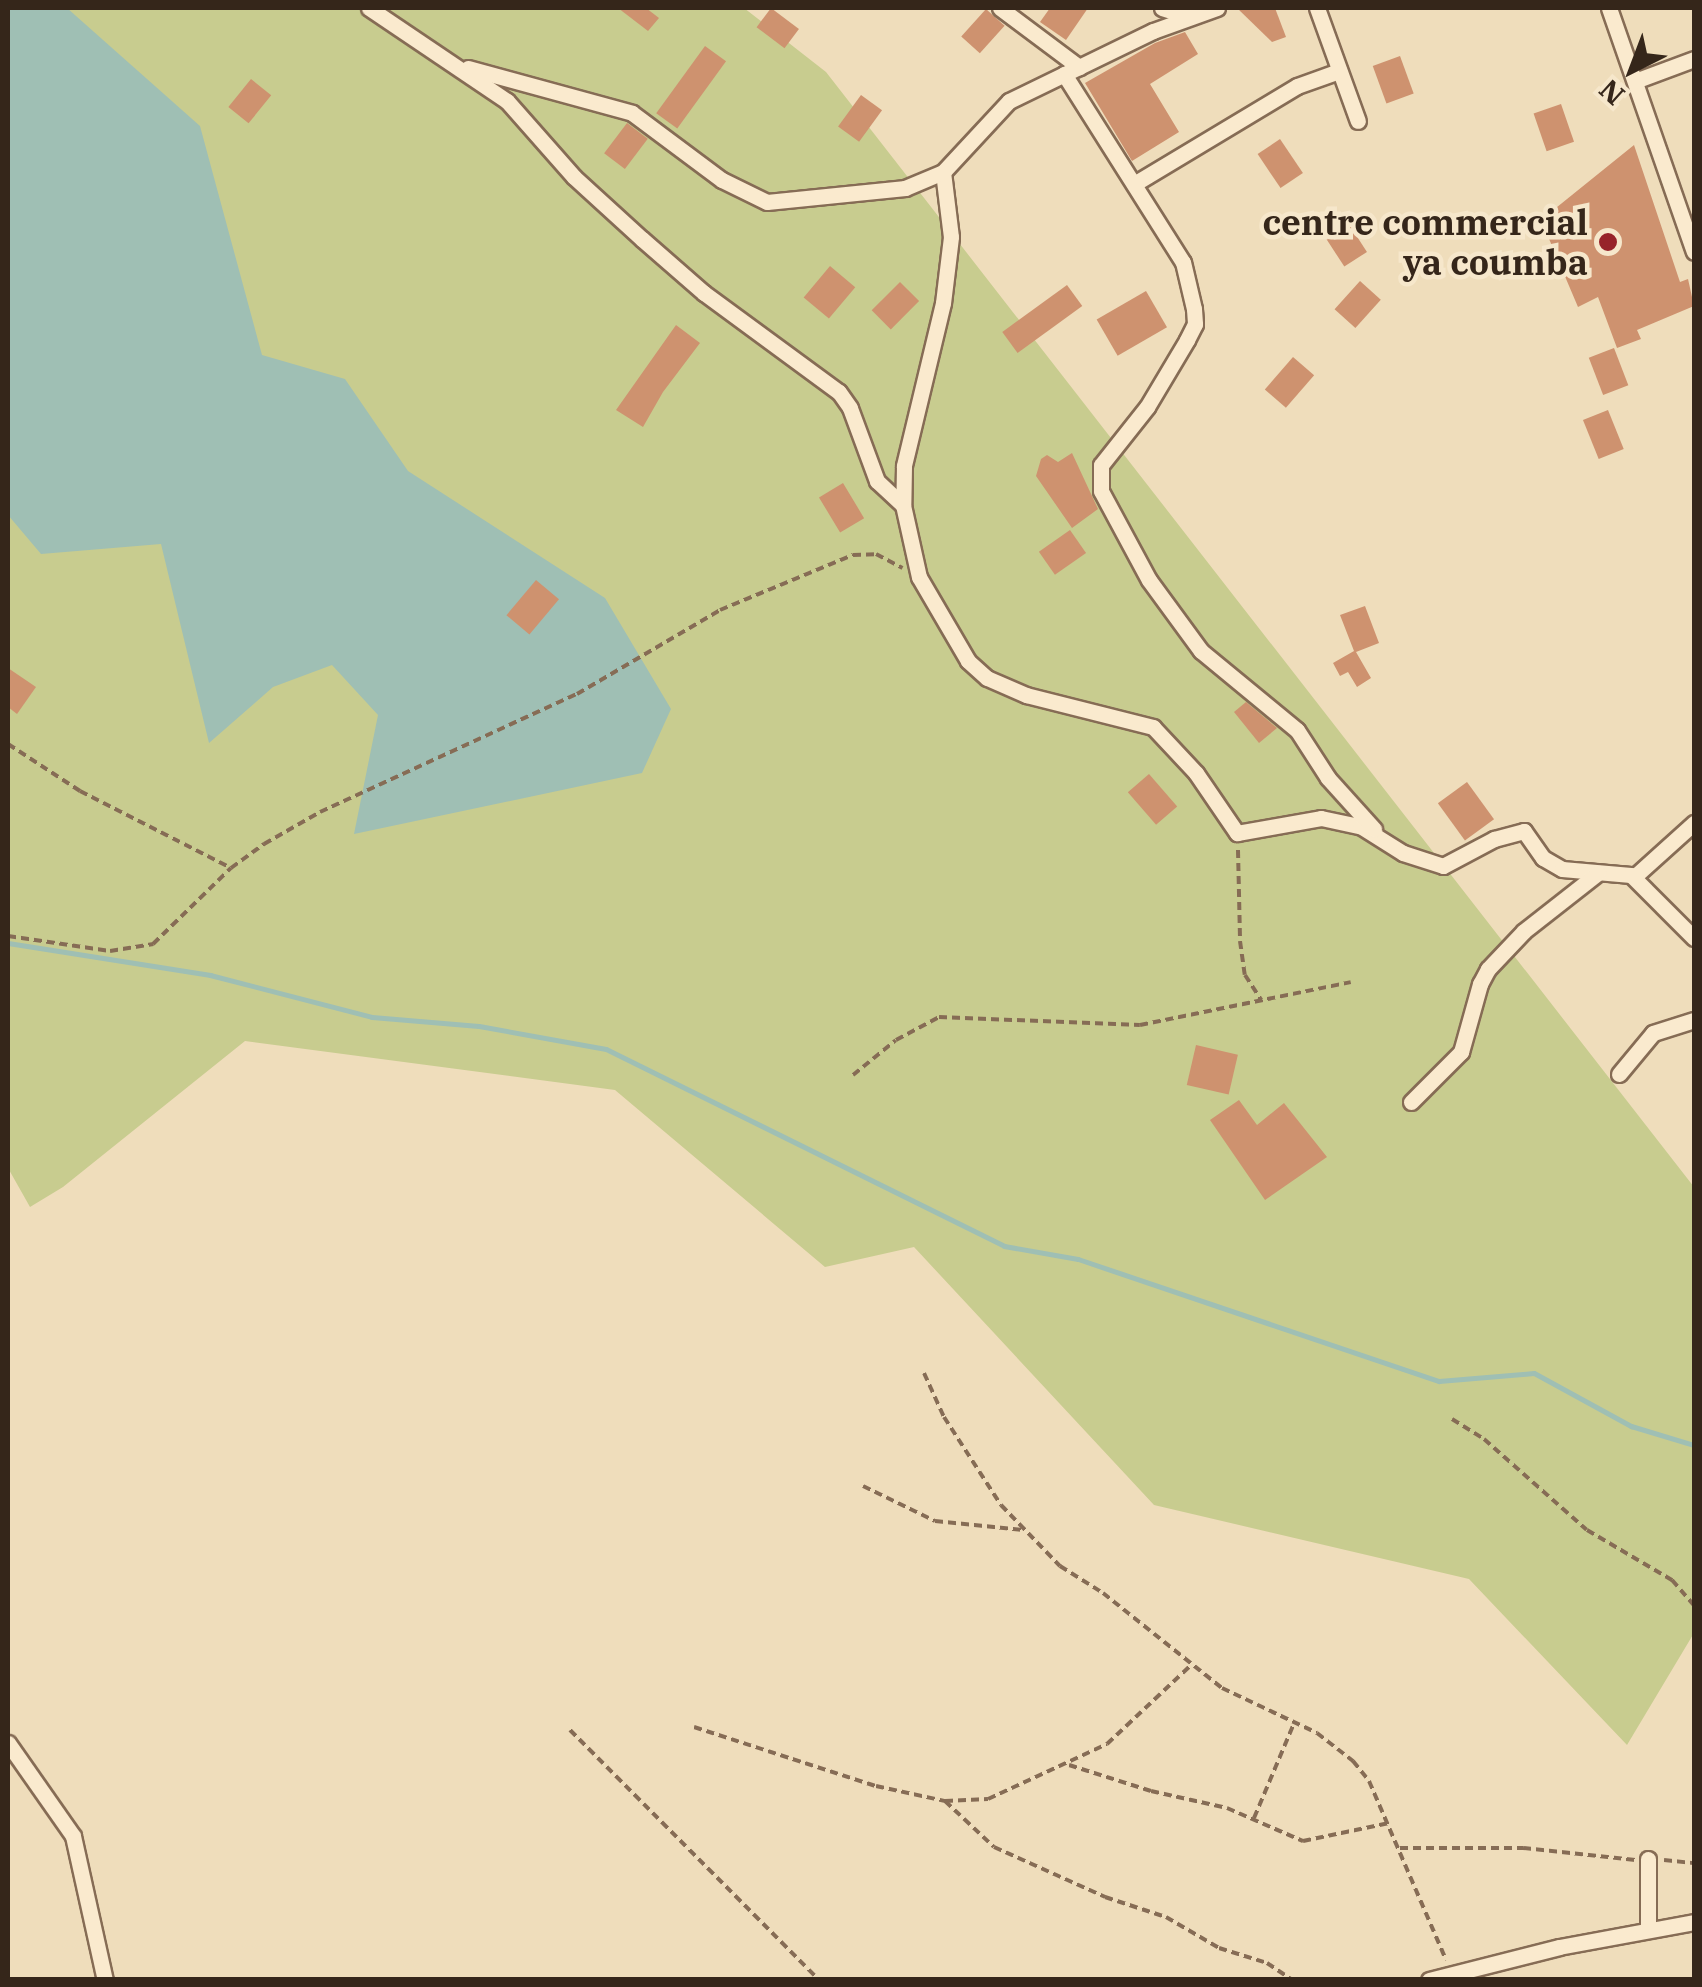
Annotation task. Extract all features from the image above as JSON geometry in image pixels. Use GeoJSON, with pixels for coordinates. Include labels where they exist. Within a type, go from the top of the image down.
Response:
{"type":"FeatureCollection","features":[{"type":"Feature","properties":{"kind":"street"},"geometry":{"type":"LineString","coordinates":[[369,8],[507,100],[574,177],[680,271],[839,392],[850,408],[877,481],[902,506]]}},
{"type":"Feature","properties":{"kind":"street"},"geometry":{"type":"LineString","coordinates":[[1000,8],[1071,71],[1134,184],[1184,262],[1195,324],[1146,407],[1109,451],[1098,478],[1101,491],[1149,580],[1201,651],[1297,730],[1328,778],[1380,836]]}},
{"type":"Feature","properties":{"kind":"street"},"geometry":{"type":"LineString","coordinates":[[1162,8],[1190,17]]}},
{"type":"Feature","properties":{"kind":"street"},"geometry":{"type":"LineString","coordinates":[[455,64],[632,113],[722,180],[767,202],[905,188],[943,172],[1000,108],[1071,71],[1217,8]]}},
{"type":"Feature","properties":{"kind":"street"},"geometry":{"type":"LineString","coordinates":[[1317,8],[1358,121]]}},
{"type":"Feature","properties":{"kind":"street"},"geometry":{"type":"LineString","coordinates":[[1609,8],[1694,252]]}},
{"type":"Feature","properties":{"kind":"street"},"geometry":{"type":"LineString","coordinates":[[1635,81],[1694,59]]}},
{"type":"Feature","properties":{"kind":"street"},"geometry":{"type":"LineString","coordinates":[[1134,184],[1298,86],[1340,70]]}},
{"type":"Feature","properties":{"kind":"street"},"geometry":{"type":"LineString","coordinates":[[943,172],[950,252],[943,303],[908,437],[902,506],[919,577],[968,661],[988,678],[1026,695],[1153,727],[1196,772],[1237,833],[1316,818],[1360,826],[1403,852],[1443,866],[1494,839],[1524,831],[1546,860],[1570,872],[1634,877],[1694,938]]}},
{"type":"Feature","properties":{"kind":"street"},"geometry":{"type":"LineString","coordinates":[[1634,877],[1694,823]]}},
{"type":"Feature","properties":{"kind":"street"},"geometry":{"type":"LineString","coordinates":[[1411,1102],[1442,1076],[1461,1052],[1488,969],[1524,931],[1598,873]]}},
{"type":"Feature","properties":{"kind":"street"},"geometry":{"type":"LineString","coordinates":[[1619,1074],[1652,1033],[1694,1020]]}},
{"type":"Feature","properties":{"kind":"street"},"geometry":{"type":"LineString","coordinates":[[8,1743],[73,1836],[105,1980]]}},
{"type":"Feature","properties":{"kind":"street"},"geometry":{"type":"LineString","coordinates":[[1648,1859],[1648,1930]]}},
{"type":"Feature","properties":{"kind":"street"},"geometry":{"type":"LineString","coordinates":[[1429,1980],[1694,1922]]}},
{"type":"Feature","properties":{"kind":"path"},"geometry":{"type":"LineString","coordinates":[[8,936],[110,951],[153,944],[172,930],[231,868],[320,812],[577,694],[694,624],[853,555],[876,554],[919,577]]}},
{"type":"Feature","properties":{"kind":"path"},"geometry":{"type":"LineString","coordinates":[[8,744],[80,791],[231,868]]}},
{"type":"Feature","properties":{"kind":"path"},"geometry":{"type":"LineString","coordinates":[[1237,833],[1240,941],[1246,975],[1261,1000]]}},
{"type":"Feature","properties":{"kind":"path"},"geometry":{"type":"LineString","coordinates":[[853,1075],[896,1040],[939,1017],[1140,1025],[1351,982]]}},
{"type":"Feature","properties":{"kind":"path"},"geometry":{"type":"LineString","coordinates":[[924,1373],[968,1455],[1023,1530],[1060,1566],[1103,1593],[1233,1694],[1295,1722],[1353,1761],[1369,1781],[1389,1824],[1451,1973]]}},
{"type":"Feature","properties":{"kind":"path"},"geometry":{"type":"LineString","coordinates":[[1452,1419],[1484,1439],[1586,1530],[1672,1580],[1694,1605]]}},
{"type":"Feature","properties":{"kind":"path"},"geometry":{"type":"LineString","coordinates":[[863,1486],[935,1521],[1023,1530]]}},
{"type":"Feature","properties":{"kind":"path"},"geometry":{"type":"LineString","coordinates":[[694,1727],[841,1776],[944,1801],[998,1797],[1068,1765],[1130,1728],[1191,1665]]}},
{"type":"Feature","properties":{"kind":"path"},"geometry":{"type":"LineString","coordinates":[[1254,1820],[1295,1722]]}},
{"type":"Feature","properties":{"kind":"path"},"geometry":{"type":"LineString","coordinates":[[570,1730],[819,1980]]}},
{"type":"Feature","properties":{"kind":"path"},"geometry":{"type":"LineString","coordinates":[[1068,1765],[1151,1791],[1227,1808],[1294,1839],[1314,1842],[1389,1824]]}},
{"type":"Feature","properties":{"kind":"path"},"geometry":{"type":"LineString","coordinates":[[944,1801],[978,1836],[1004,1852],[1105,1897],[1166,1917],[1219,1948],[1267,1963],[1292,1980]]}},
{"type":"Feature","properties":{"kind":"path"},"geometry":{"type":"LineString","coordinates":[[1400,1848],[1522,1848],[1694,1863]]}},
{"type":"Feature","properties":{"kind":"green space"},"geometry":{"type":"Polygon","coordinates":[[[8,8],[744,8],[826,72],[1694,1187],[1694,1633],[1627,1745],[1469,1579],[1154,1505],[914,1247],[825,1267],[615,1090],[245,1041],[63,1187],[30,1207],[8,1168],[8,8]]]}},
{"type":"Feature","properties":{"kind":"water"},"geometry":{"type":"Polygon","coordinates":[[[8,8],[67,8],[200,126],[262,355],[345,379],[408,471],[605,598],[671,709],[642,773],[354,834],[378,715],[332,665],[273,687],[209,743],[161,544],[41,554],[8,515],[8,8]]]}},
{"type":"Feature","properties":{"kind":"building"},"geometry":{"type":"Polygon","coordinates":[[[618,8],[646,8],[659,18],[648,31],[618,8]]]}},
{"type":"Feature","properties":{"kind":"building"},"geometry":{"type":"Polygon","coordinates":[[[771,8],[799,29],[785,48],[757,27],[771,8]]]}},
{"type":"Feature","properties":{"kind":"building"},"geometry":{"type":"Polygon","coordinates":[[[1050,8],[1088,8],[1066,40],[1040,22],[1050,8]]]}},
{"type":"Feature","properties":{"kind":"building"},"geometry":{"type":"Polygon","coordinates":[[[1237,8],[1275,8],[1286,37],[1272,42],[1237,8]]]}},
{"type":"Feature","properties":{"kind":"building"},"geometry":{"type":"Polygon","coordinates":[[[986,9],[1005,26],[980,53],[961,36],[986,9]]]}},
{"type":"Feature","properties":{"kind":"building"},"geometry":{"type":"Polygon","coordinates":[[[1185,32],[1198,54],[1150,84],[1179,132],[1132,161],[1085,83],[1155,43],[1185,32]]]}},
{"type":"Feature","properties":{"kind":"building"},"geometry":{"type":"Polygon","coordinates":[[[705,46],[726,61],[677,128],[656,113],[705,46]]]}},
{"type":"Feature","properties":{"kind":"building"},"geometry":{"type":"Polygon","coordinates":[[[1400,56],[1414,94],[1386,104],[1373,66],[1400,56]]]}},
{"type":"Feature","properties":{"kind":"building"},"geometry":{"type":"Polygon","coordinates":[[[251,79],[271,95],[249,123],[228,107],[251,79]]]}},
{"type":"Feature","properties":{"kind":"building"},"geometry":{"type":"Polygon","coordinates":[[[861,95],[882,110],[859,142],[838,127],[861,95]]]}},
{"type":"Feature","properties":{"kind":"building"},"geometry":{"type":"Polygon","coordinates":[[[1561,104],[1574,142],[1547,151],[1534,113],[1561,104]]]}},
{"type":"Feature","properties":{"kind":"building"},"geometry":{"type":"Polygon","coordinates":[[[627,123],[648,139],[625,169],[604,153],[627,123]]]}},
{"type":"Feature","properties":{"kind":"building"},"geometry":{"type":"Polygon","coordinates":[[[1280,139],[1303,173],[1281,188],[1258,154],[1280,139]]]}},
{"type":"Feature","properties":{"kind":"building","name":"centre commercial ya coumba"},"geometry":{"type":"Polygon","coordinates":[[[1634,145],[1680,282],[1688,279],[1694,306],[1637,330],[1641,339],[1617,348],[1598,297],[1578,307],[1541,220],[1634,145]]]}},
{"type":"Feature","properties":{"kind":"building"},"geometry":{"type":"Polygon","coordinates":[[[1343,215],[1367,252],[1344,267],[1320,230],[1343,215]]]}},
{"type":"Feature","properties":{"kind":"building"},"geometry":{"type":"Polygon","coordinates":[[[830,266],[855,287],[829,319],[804,297],[830,266]]]}},
{"type":"Feature","properties":{"kind":"building"},"geometry":{"type":"Polygon","coordinates":[[[1360,281],[1381,300],[1355,328],[1335,309],[1360,281]]]}},
{"type":"Feature","properties":{"kind":"building"},"geometry":{"type":"Polygon","coordinates":[[[900,282],[919,301],[891,329],[872,310],[900,282]]]}},
{"type":"Feature","properties":{"kind":"building"},"geometry":{"type":"Polygon","coordinates":[[[1067,285],[1082,306],[1018,353],[1002,332],[1067,285]]]}},
{"type":"Feature","properties":{"kind":"building"},"geometry":{"type":"Polygon","coordinates":[[[1146,291],[1167,327],[1118,356],[1097,320],[1146,291]]]}},
{"type":"Feature","properties":{"kind":"building"},"geometry":{"type":"Polygon","coordinates":[[[676,325],[700,343],[663,392],[643,427],[616,410],[676,325]]]}},
{"type":"Feature","properties":{"kind":"building"},"geometry":{"type":"Polygon","coordinates":[[[1614,348],[1628,385],[1603,395],[1589,358],[1614,348]]]}},
{"type":"Feature","properties":{"kind":"building"},"geometry":{"type":"Polygon","coordinates":[[[1293,357],[1314,375],[1286,408],[1265,389],[1293,357]]]}},
{"type":"Feature","properties":{"kind":"building"},"geometry":{"type":"Polygon","coordinates":[[[1608,410],[1624,449],[1599,459],[1583,420],[1608,410]]]}},
{"type":"Feature","properties":{"kind":"building"},"geometry":{"type":"Polygon","coordinates":[[[1072,453],[1098,509],[1072,528],[1036,476],[1041,459],[1047,455],[1058,462],[1072,453]]]}},
{"type":"Feature","properties":{"kind":"building"},"geometry":{"type":"Polygon","coordinates":[[[843,483],[864,518],[840,533],[819,497],[843,483]]]}},
{"type":"Feature","properties":{"kind":"building"},"geometry":{"type":"Polygon","coordinates":[[[1070,530],[1086,553],[1055,575],[1039,552],[1070,530]]]}},
{"type":"Feature","properties":{"kind":"building"},"geometry":{"type":"Polygon","coordinates":[[[536,580],[559,599],[529,635],[506,615],[536,580]]]}},
{"type":"Feature","properties":{"kind":"building"},"geometry":{"type":"Polygon","coordinates":[[[1365,606],[1379,643],[1356,652],[1371,678],[1357,687],[1348,672],[1340,676],[1333,663],[1354,651],[1340,615],[1365,606]]]}},
{"type":"Feature","properties":{"kind":"building"},"geometry":{"type":"Polygon","coordinates":[[[8,668],[36,687],[17,714],[8,707],[8,668]]]}},
{"type":"Feature","properties":{"kind":"building"},"geometry":{"type":"Polygon","coordinates":[[[1246,702],[1277,728],[1259,743],[1234,712],[1246,702]]]}},
{"type":"Feature","properties":{"kind":"building"},"geometry":{"type":"Polygon","coordinates":[[[1149,774],[1177,806],[1156,825],[1128,792],[1149,774]]]}},
{"type":"Feature","properties":{"kind":"building"},"geometry":{"type":"Polygon","coordinates":[[[1467,782],[1494,819],[1465,840],[1438,803],[1467,782]]]}},
{"type":"Feature","properties":{"kind":"building"},"geometry":{"type":"Polygon","coordinates":[[[1196,1045],[1238,1055],[1229,1095],[1187,1085],[1196,1045]]]}},
{"type":"Feature","properties":{"kind":"building"},"geometry":{"type":"Polygon","coordinates":[[[1239,1100],[1257,1125],[1284,1103],[1327,1157],[1265,1200],[1210,1120],[1239,1100]]]}},
{"type":"Feature","properties":{"kind":"waterway"},"geometry":{"type":"LineString","coordinates":[[8,943],[210,975],[372,1017],[479,1026],[606,1049],[1004,1246],[1078,1259],[1439,1381],[1534,1373],[1631,1426],[1694,1445]]}},
{"type":"Feature","properties":{"kind":"place","name":"centre commercial ya coumba"},"geometry":{"type":"Point","coordinates":[1608,242]}}]}
